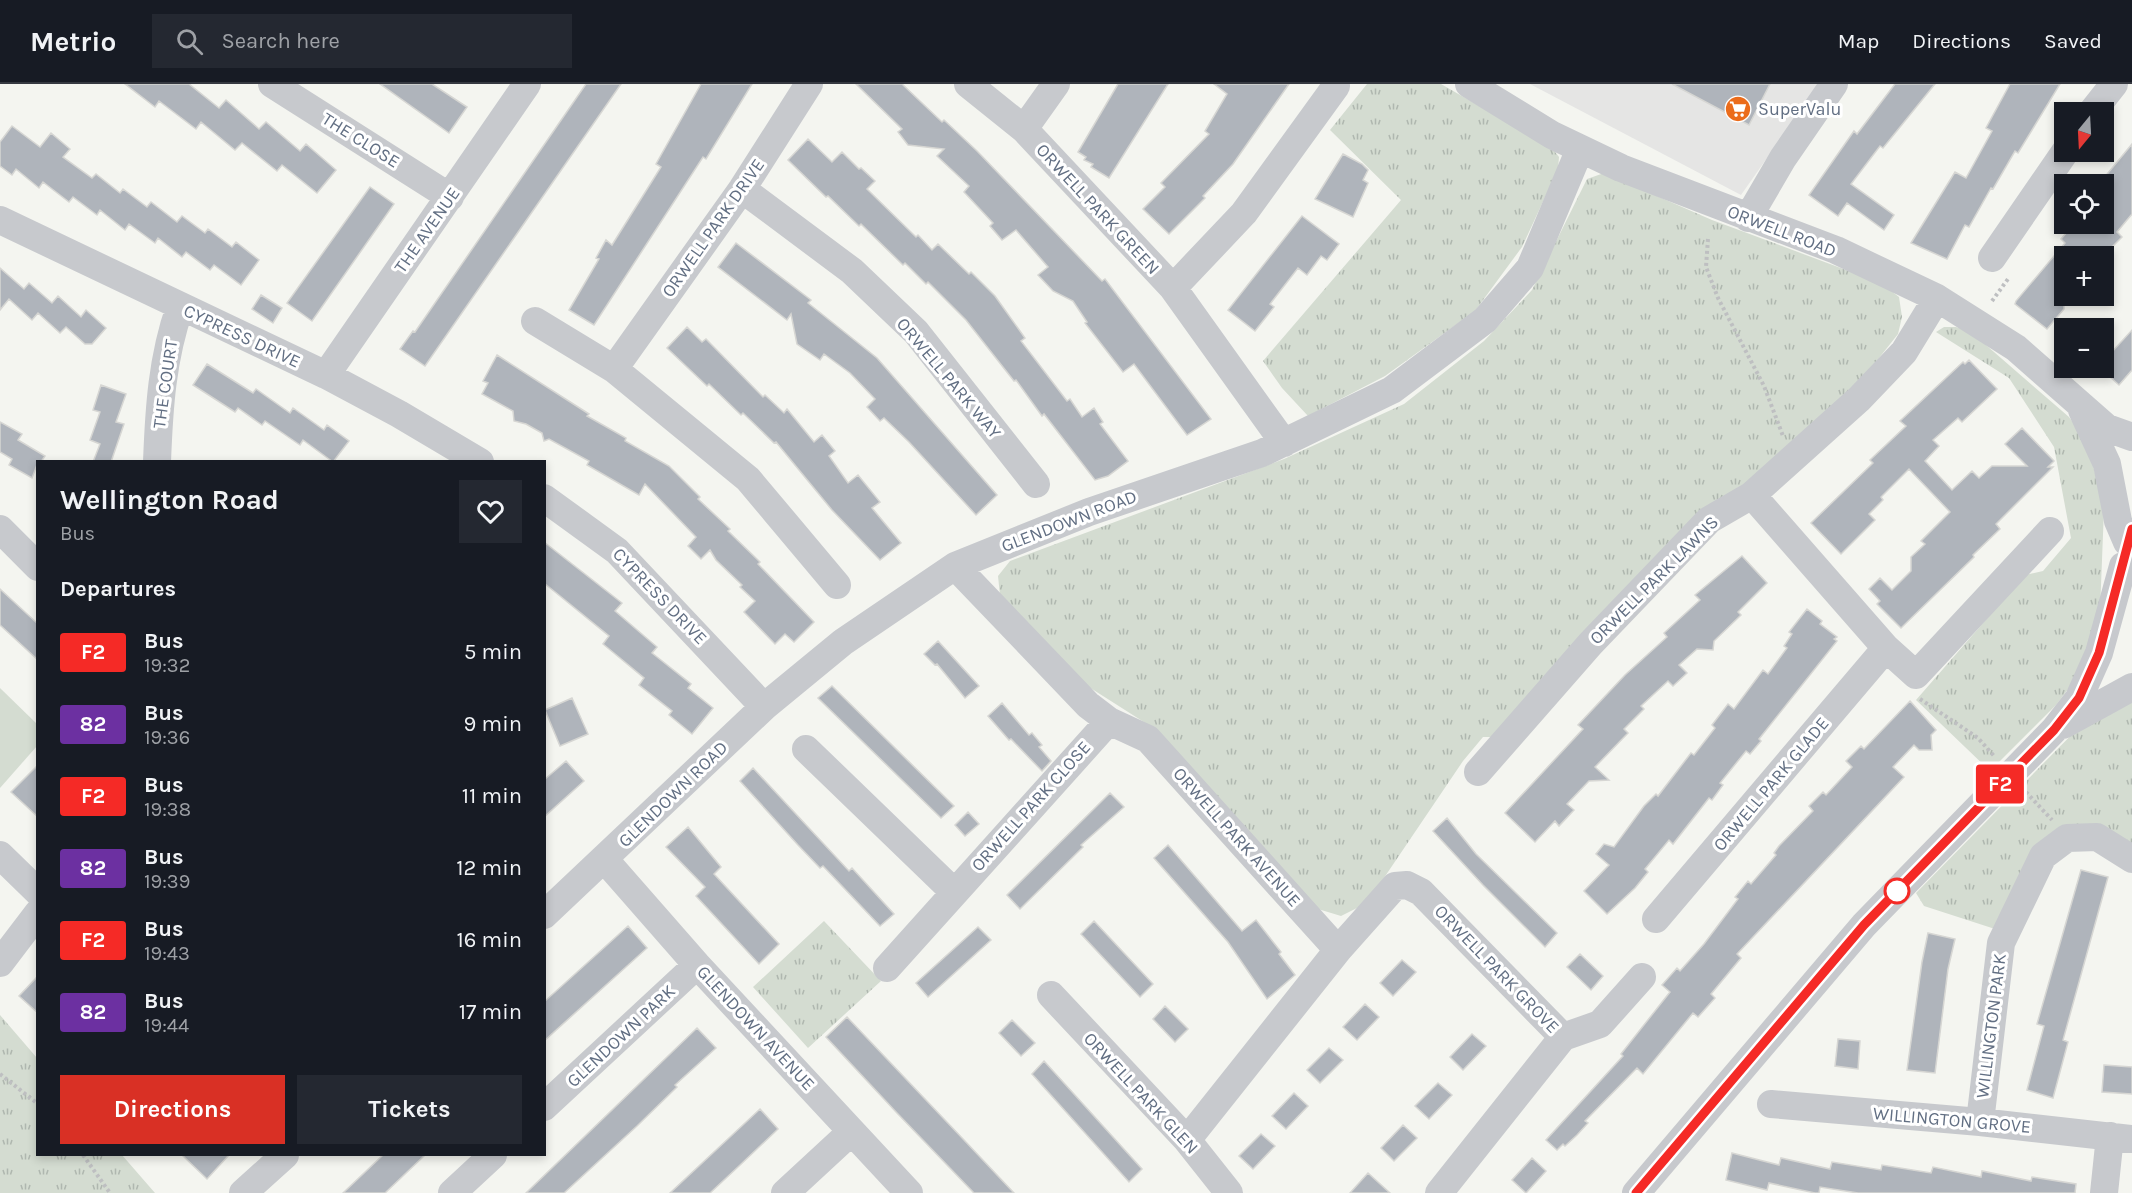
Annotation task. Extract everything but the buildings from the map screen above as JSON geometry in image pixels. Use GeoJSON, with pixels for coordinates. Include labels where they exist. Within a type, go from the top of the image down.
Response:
{"type":"FeatureCollection","features":[{"type":"Feature","properties":{"kind":"street","name":"THE CLOSE"},"geometry":{"type":"LineString","coordinates":[[272,84],[450,196]]}},
{"type":"Feature","properties":{"kind":"street","name":"THE AVENUE"},"geometry":{"type":"LineString","coordinates":[[326,375],[527,84]]}},
{"type":"Feature","properties":{"kind":"street","name":"ORWELL PARK DRIVE"},"geometry":{"type":"LineString","coordinates":[[614,369],[742,189],[809,84]]}},
{"type":"Feature","properties":{"kind":"street","name":"ORWELL PARK GREEN"},"geometry":{"type":"LineString","coordinates":[[968,84],[1024,129],[1173,288],[1284,443]]}},
{"type":"Feature","properties":{"kind":"street","name":"ORWELL PARK GREEN"},"geometry":{"type":"LineString","coordinates":[[1024,129],[1056,84]]}},
{"type":"Feature","properties":{"kind":"street","name":"ORWELL ROAD"},"geometry":{"type":"LineString","coordinates":[[1469,84],[1552,135],[1621,168],[1836,250],[1937,298],[2016,348],[2107,428],[2132,437]]}},
{"type":"Feature","properties":{"kind":"street"},"geometry":{"type":"LineString","coordinates":[[1748,218],[1782,158],[1834,84]]}},
{"type":"Feature","properties":{"kind":"street"},"geometry":{"type":"LineString","coordinates":[[2100,102],[2114,84]]}},
{"type":"Feature","properties":{"kind":"street","name":"ORWELL PARK GREEN"},"geometry":{"type":"LineString","coordinates":[[1173,288],[1244,213],[1336,86]]}},
{"type":"Feature","properties":{"kind":"street","name":"GLENDOWN ROAD"},"geometry":{"type":"LineString","coordinates":[[546,913],[605,860],[764,707],[843,642],[955,566],[1089,512],[1262,453],[1392,390],[1485,320],[1530,268],[1580,149]]}},
{"type":"Feature","properties":{"kind":"street"},"geometry":{"type":"LineString","coordinates":[[2000,268],[2059,162]]}},
{"type":"Feature","properties":{"kind":"street","name":"ORWELL PARK WAY"},"geometry":{"type":"LineString","coordinates":[[742,189],[852,271],[916,332],[1036,484]]}},
{"type":"Feature","properties":{"kind":"street","name":"CYPRESS DRIVE"},"geometry":{"type":"LineString","coordinates":[[0,220],[326,375],[399,414],[473,460]]}},
{"type":"Feature","properties":{"kind":"street","name":"ORWELL PARK LAWNS"},"geometry":{"type":"LineString","coordinates":[[1478,772],[1591,643],[1709,520],[1752,495],[1859,399],[1904,352],[1937,298]]}},
{"type":"Feature","properties":{"kind":"street","name":"THE COURT"},"geometry":{"type":"LineString","coordinates":[[157,460],[159,402],[170,337],[180,307]]}},
{"type":"Feature","properties":{"kind":"street"},"geometry":{"type":"LineString","coordinates":[[536,321],[614,369],[748,479],[837,585]]}},
{"type":"Feature","properties":{"kind":"street","name":"ORWELL ROAD"},"geometry":{"type":"LineString","coordinates":[[2079,403],[2107,464],[2118,521],[2127,546],[2125,586],[2132,610]]}},
{"type":"Feature","properties":{"kind":"street"},"geometry":{"type":"LineString","coordinates":[[1752,495],[1886,648],[1916,675],[2050,531]]}},
{"type":"Feature","properties":{"kind":"street","name":"CYPRESS DRIVE"},"geometry":{"type":"LineString","coordinates":[[546,499],[617,551],[764,707]]}},
{"type":"Feature","properties":{"kind":"street"},"geometry":{"type":"LineString","coordinates":[[0,529],[36,565]]}},
{"type":"Feature","properties":{"kind":"street"},"geometry":{"type":"LineString","coordinates":[[1636,1193],[1864,925],[2054,730],[2079,698],[2099,653],[2127,546]]}},
{"type":"Feature","properties":{"kind":"street","name":"ORWELL PARK AVENUE"},"geometry":{"type":"LineString","coordinates":[[955,566],[1088,705],[1109,721],[1148,739],[1338,950]]}},
{"type":"Feature","properties":{"kind":"street","name":"ORWELL PARK GLADE"},"geometry":{"type":"LineString","coordinates":[[1656,919],[1886,648]]}},
{"type":"Feature","properties":{"kind":"street"},"geometry":{"type":"LineString","coordinates":[[2054,730],[2132,687]]}},
{"type":"Feature","properties":{"kind":"street","name":"ORWELL PARK CLOSE"},"geometry":{"type":"LineString","coordinates":[[887,968],[953,891],[1109,721]]}},
{"type":"Feature","properties":{"kind":"street"},"geometry":{"type":"LineString","coordinates":[[806,749],[953,891]]}},
{"type":"Feature","properties":{"kind":"street","name":"WILLINGTON PARK"},"geometry":{"type":"LineString","coordinates":[[1980,1122],[2001,943],[2043,856],[2067,838],[2097,837],[2132,859]]}},
{"type":"Feature","properties":{"kind":"street"},"geometry":{"type":"LineString","coordinates":[[0,855],[36,890]]}},
{"type":"Feature","properties":{"kind":"street","name":"GLENDOWN AVENUE"},"geometry":{"type":"LineString","coordinates":[[605,860],[697,964],[909,1193]]}},
{"type":"Feature","properties":{"kind":"street","name":"ORWELL PARK GROVE"},"geometry":{"type":"LineString","coordinates":[[1338,950],[1395,886],[1407,885],[1421,892],[1563,1037],[1439,1193]]}},
{"type":"Feature","properties":{"kind":"street"},"geometry":{"type":"LineString","coordinates":[[0,963],[36,917]]}},
{"type":"Feature","properties":{"kind":"street"},"geometry":{"type":"LineString","coordinates":[[1187,1140],[1338,950]]}},
{"type":"Feature","properties":{"kind":"street","name":"GLENDOWN PARK"},"geometry":{"type":"LineString","coordinates":[[546,1105],[697,964]]}},
{"type":"Feature","properties":{"kind":"street"},"geometry":{"type":"LineString","coordinates":[[1563,1037],[1600,1024],[1642,977]]}},
{"type":"Feature","properties":{"kind":"street","name":"ORWELL PARK GLEN"},"geometry":{"type":"LineString","coordinates":[[1051,995],[1187,1140],[1228,1193]]}},
{"type":"Feature","properties":{"kind":"street","name":"WILLINGTON GROVE"},"geometry":{"type":"LineString","coordinates":[[1771,1104],[1980,1122],[2121,1138]]}},
{"type":"Feature","properties":{"kind":"street"},"geometry":{"type":"LineString","coordinates":[[785,1193],[851,1132]]}},
{"type":"Feature","properties":{"kind":"street"},"geometry":{"type":"LineString","coordinates":[[2104,1193],[2121,1138]]}},
{"type":"Feature","properties":{"kind":"street"},"geometry":{"type":"LineString","coordinates":[[243,1193],[284,1156]]}},
{"type":"Feature","properties":{"kind":"street"},"geometry":{"type":"LineString","coordinates":[[452,1193],[491,1156]]}},
{"type":"Feature","properties":{"kind":"path"},"geometry":{"type":"LineString","coordinates":[[1708,239],[1706,267],[1718,298],[1764,386],[1783,438]]}},
{"type":"Feature","properties":{"kind":"path"},"geometry":{"type":"LineString","coordinates":[[1992,301],[2000,268]]}},
{"type":"Feature","properties":{"kind":"path"},"geometry":{"type":"LineString","coordinates":[[1920,699],[1978,738],[2000,762]]}},
{"type":"Feature","properties":{"kind":"path"},"geometry":{"type":"LineString","coordinates":[[2021,786],[2056,825]]}},
{"type":"Feature","properties":{"kind":"path"},"geometry":{"type":"LineString","coordinates":[[0,1074],[36,1102]]}},
{"type":"Feature","properties":{"kind":"path"},"geometry":{"type":"LineString","coordinates":[[84,1156],[110,1193]]}},
{"type":"Feature","properties":{"kind":"shaded area"},"geometry":{"type":"Polygon","coordinates":[[[1530,84],[1819,84],[1741,195],[1530,84]]]}},
{"type":"Feature","properties":{"kind":"green space"},"geometry":{"type":"Polygon","coordinates":[[[1367,84],[1441,84],[1552,148],[1559,157],[1558,169],[1522,247],[1475,311],[1385,376],[1308,416],[1282,388],[1263,361],[1401,200],[1330,130],[1367,84]]]}},
{"type":"Feature","properties":{"kind":"green space"},"geometry":{"type":"Polygon","coordinates":[[[1604,173],[1712,220],[1881,283],[1899,297],[1902,317],[1898,334],[1849,396],[1497,737],[1483,737],[1463,761],[1367,903],[1341,916],[1318,909],[1158,731],[1081,682],[1000,595],[998,576],[1010,561],[1284,459],[1404,404],[1484,341],[1532,290],[1587,179],[1604,173]]]}},
{"type":"Feature","properties":{"kind":"green space"},"geometry":{"type":"Polygon","coordinates":[[[1944,327],[1956,327],[1971,332],[2069,417],[2087,441],[2104,509],[2100,611],[2089,662],[2056,705],[1990,771],[1916,700],[2025,575],[2043,571],[2071,538],[2054,447],[2009,378],[1936,332],[1944,327]]]}},
{"type":"Feature","properties":{"kind":"green space"},"geometry":{"type":"Polygon","coordinates":[[[0,688],[36,723],[36,747],[0,788],[0,688]]]}},
{"type":"Feature","properties":{"kind":"green space"},"geometry":{"type":"Polygon","coordinates":[[[2132,697],[2132,846],[2071,826],[1995,929],[1924,906],[1916,893],[2089,717],[2132,697]]]}},
{"type":"Feature","properties":{"kind":"green space"},"geometry":{"type":"Polygon","coordinates":[[[824,921],[881,981],[808,1048],[753,987],[824,921]]]}},
{"type":"Feature","properties":{"kind":"green space"},"geometry":{"type":"Polygon","coordinates":[[[0,1015],[36,1057],[36,1156],[123,1156],[155,1193],[0,1193],[0,1015]]]}},
{"type":"Feature","properties":{"kind":"bus line","name":"F2"},"geometry":{"type":"LineString","coordinates":[[1636,1193],[1864,925],[2054,730],[2079,698],[2099,653],[2132,529]]}},
{"type":"Feature","properties":{"kind":"place","name":"SuperValu"},"geometry":{"type":"Point","coordinates":[1738,109]}}]}
